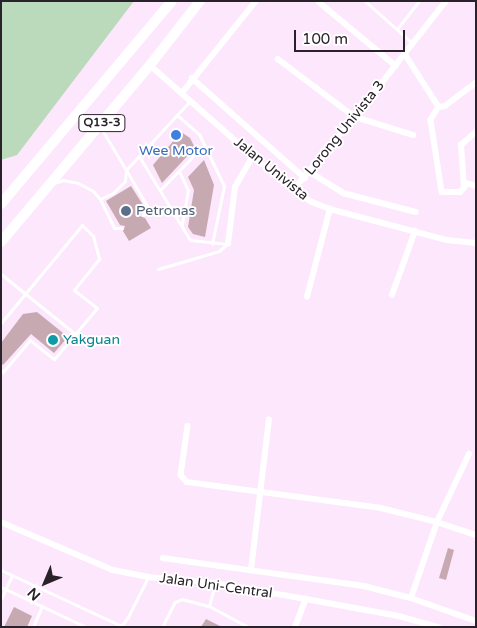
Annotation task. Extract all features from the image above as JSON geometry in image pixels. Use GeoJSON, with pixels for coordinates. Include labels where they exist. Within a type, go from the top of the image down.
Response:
{"type":"FeatureCollection","features":[{"type":"Feature","properties":{"kind":"highway","name":"Q13-3"},"geometry":{"type":"LineString","coordinates":[[1,204],[172,1]]}},
{"type":"Feature","properties":{"kind":"highway","name":"Q13-3"},"geometry":{"type":"LineString","coordinates":[[1,242],[150,65],[200,1]]}},
{"type":"Feature","properties":{"kind":"street"},"geometry":{"type":"LineString","coordinates":[[182,93],[192,78],[256,1]]}},
{"type":"Feature","properties":{"kind":"street","name":"Lorong Univista 3"},"geometry":{"type":"LineString","coordinates":[[293,190],[355,117],[446,1]]}},
{"type":"Feature","properties":{"kind":"street"},"geometry":{"type":"LineString","coordinates":[[319,2],[396,66]]}},
{"type":"Feature","properties":{"kind":"street"},"geometry":{"type":"LineString","coordinates":[[405,54],[439,107]]}},
{"type":"Feature","properties":{"kind":"street"},"geometry":{"type":"LineString","coordinates":[[278,59],[355,117],[414,135]]}},
{"type":"Feature","properties":{"kind":"street","name":"Jalan Univista"},"geometry":{"type":"LineString","coordinates":[[150,65],[293,190],[312,202],[330,209],[447,240],[476,243]]}},
{"type":"Feature","properties":{"kind":"street"},"geometry":{"type":"LineString","coordinates":[[192,78],[305,178]]}},
{"type":"Feature","properties":{"kind":"street"},"geometry":{"type":"LineString","coordinates":[[476,83],[445,106],[439,107],[431,120],[442,192],[460,192],[465,183],[461,145],[476,132]]}},
{"type":"Feature","properties":{"kind":"street"},"geometry":{"type":"LineString","coordinates":[[228,244],[235,186],[253,156]]}},
{"type":"Feature","properties":{"kind":"street"},"geometry":{"type":"LineString","coordinates":[[310,172],[343,193],[416,212]]}},
{"type":"Feature","properties":{"kind":"street"},"geometry":{"type":"LineString","coordinates":[[465,183],[476,186]]}},
{"type":"Feature","properties":{"kind":"street"},"geometry":{"type":"LineString","coordinates":[[306,297],[330,209]]}},
{"type":"Feature","properties":{"kind":"street"},"geometry":{"type":"LineString","coordinates":[[392,295],[414,231]]}},
{"type":"Feature","properties":{"kind":"street"},"geometry":{"type":"LineString","coordinates":[[251,570],[269,420]]}},
{"type":"Feature","properties":{"kind":"street"},"geometry":{"type":"LineString","coordinates":[[188,426],[181,475],[187,482],[381,508],[437,522],[476,535]]}},
{"type":"Feature","properties":{"kind":"street"},"geometry":{"type":"LineString","coordinates":[[411,598],[437,522],[469,454]]}},
{"type":"Feature","properties":{"kind":"street","name":"Jalan Uni-Central"},"geometry":{"type":"LineString","coordinates":[[1,522],[114,570],[148,577],[215,584],[306,599],[399,616],[433,626]]}},
{"type":"Feature","properties":{"kind":"street"},"geometry":{"type":"LineString","coordinates":[[163,558],[364,586],[411,598],[476,621]]}},
{"type":"Feature","properties":{"kind":"street"},"geometry":{"type":"LineString","coordinates":[[295,627],[306,599]]}},
{"type":"Feature","properties":{"kind":"lane"},"geometry":{"type":"LineString","coordinates":[[365,1],[412,43]]}},
{"type":"Feature","properties":{"kind":"lane"},"geometry":{"type":"LineString","coordinates":[[396,29],[419,1]]}},
{"type":"Feature","properties":{"kind":"lane"},"geometry":{"type":"LineString","coordinates":[[100,199],[113,193],[125,181],[126,170],[190,101]]}},
{"type":"Feature","properties":{"kind":"lane"},"geometry":{"type":"LineString","coordinates":[[177,115],[199,134],[224,186],[212,244]]}},
{"type":"Feature","properties":{"kind":"lane"},"geometry":{"type":"LineString","coordinates":[[100,125],[149,209],[143,215]]}},
{"type":"Feature","properties":{"kind":"lane"},"geometry":{"type":"LineString","coordinates":[[160,190],[204,145]]}},
{"type":"Feature","properties":{"kind":"lane"},"geometry":{"type":"LineString","coordinates":[[140,157],[190,240],[212,244],[228,244]]}},
{"type":"Feature","properties":{"kind":"lane"},"geometry":{"type":"LineString","coordinates":[[179,171],[188,190],[181,226]]}},
{"type":"Feature","properties":{"kind":"lane"},"geometry":{"type":"LineString","coordinates":[[51,184],[63,180],[78,183],[93,191],[100,199],[114,228],[122,228]]}},
{"type":"Feature","properties":{"kind":"lane"},"geometry":{"type":"LineString","coordinates":[[1,323],[82,225],[93,236],[99,259],[74,290],[97,308],[54,359],[30,340],[3,372],[1,370]]}},
{"type":"Feature","properties":{"kind":"lane"},"geometry":{"type":"LineString","coordinates":[[158,269],[218,251],[228,244]]}},
{"type":"Feature","properties":{"kind":"lane"},"geometry":{"type":"LineString","coordinates":[[1,274],[75,334]]}},
{"type":"Feature","properties":{"kind":"lane"},"geometry":{"type":"LineString","coordinates":[[1,570],[123,626],[148,577]]}},
{"type":"Feature","properties":{"kind":"lane"},"geometry":{"type":"LineString","coordinates":[[1,599],[12,575]]}},
{"type":"Feature","properties":{"kind":"lane"},"geometry":{"type":"LineString","coordinates":[[209,606],[215,584]]}},
{"type":"Feature","properties":{"kind":"lane"},"geometry":{"type":"LineString","coordinates":[[1,587],[86,627]]}},
{"type":"Feature","properties":{"kind":"lane"},"geometry":{"type":"LineString","coordinates":[[168,627],[163,626],[176,602],[180,599],[209,606],[248,627]]}},
{"type":"Feature","properties":{"kind":"lane"},"geometry":{"type":"LineString","coordinates":[[33,627],[42,606]]}},
{"type":"Feature","properties":{"kind":"green space"},"geometry":{"type":"Polygon","coordinates":[[[1,1],[134,1],[17,155],[1,160],[1,1]]]}},
{"type":"Feature","properties":{"kind":"building"},"geometry":{"type":"Polygon","coordinates":[[[181,132],[190,138],[195,148],[162,183],[153,165],[181,132]]]}},
{"type":"Feature","properties":{"kind":"building"},"geometry":{"type":"Polygon","coordinates":[[[204,160],[214,185],[205,237],[193,234],[188,227],[194,190],[188,177],[204,160]]]}},
{"type":"Feature","properties":{"kind":"building","name":"Petronas"},"geometry":{"type":"Polygon","coordinates":[[[131,186],[143,205],[139,207],[140,216],[145,218],[151,228],[129,241],[123,231],[125,226],[120,225],[106,201],[131,186]]]}},
{"type":"Feature","properties":{"kind":"building","name":"Yakguan"},"geometry":{"type":"Polygon","coordinates":[[[37,312],[68,337],[54,353],[31,334],[3,365],[1,363],[1,343],[23,314],[37,312]]]}},
{"type":"Feature","properties":{"kind":"building"},"geometry":{"type":"Polygon","coordinates":[[[448,548],[454,550],[446,580],[439,578],[448,548]]]}},
{"type":"Feature","properties":{"kind":"building"},"geometry":{"type":"Polygon","coordinates":[[[14,607],[32,616],[27,627],[4,627],[14,607]]]}},
{"type":"Feature","properties":{"kind":"building"},"geometry":{"type":"Polygon","coordinates":[[[206,619],[222,627],[201,627],[206,619]]]}},
{"type":"Feature","properties":{"kind":"place","name":"Wee Motor"},"geometry":{"type":"Point","coordinates":[176,135]}},
{"type":"Feature","properties":{"kind":"place","name":"Petronas"},"geometry":{"type":"Point","coordinates":[126,211]}},
{"type":"Feature","properties":{"kind":"place","name":"Yakguan"},"geometry":{"type":"Point","coordinates":[53,340]}}]}
